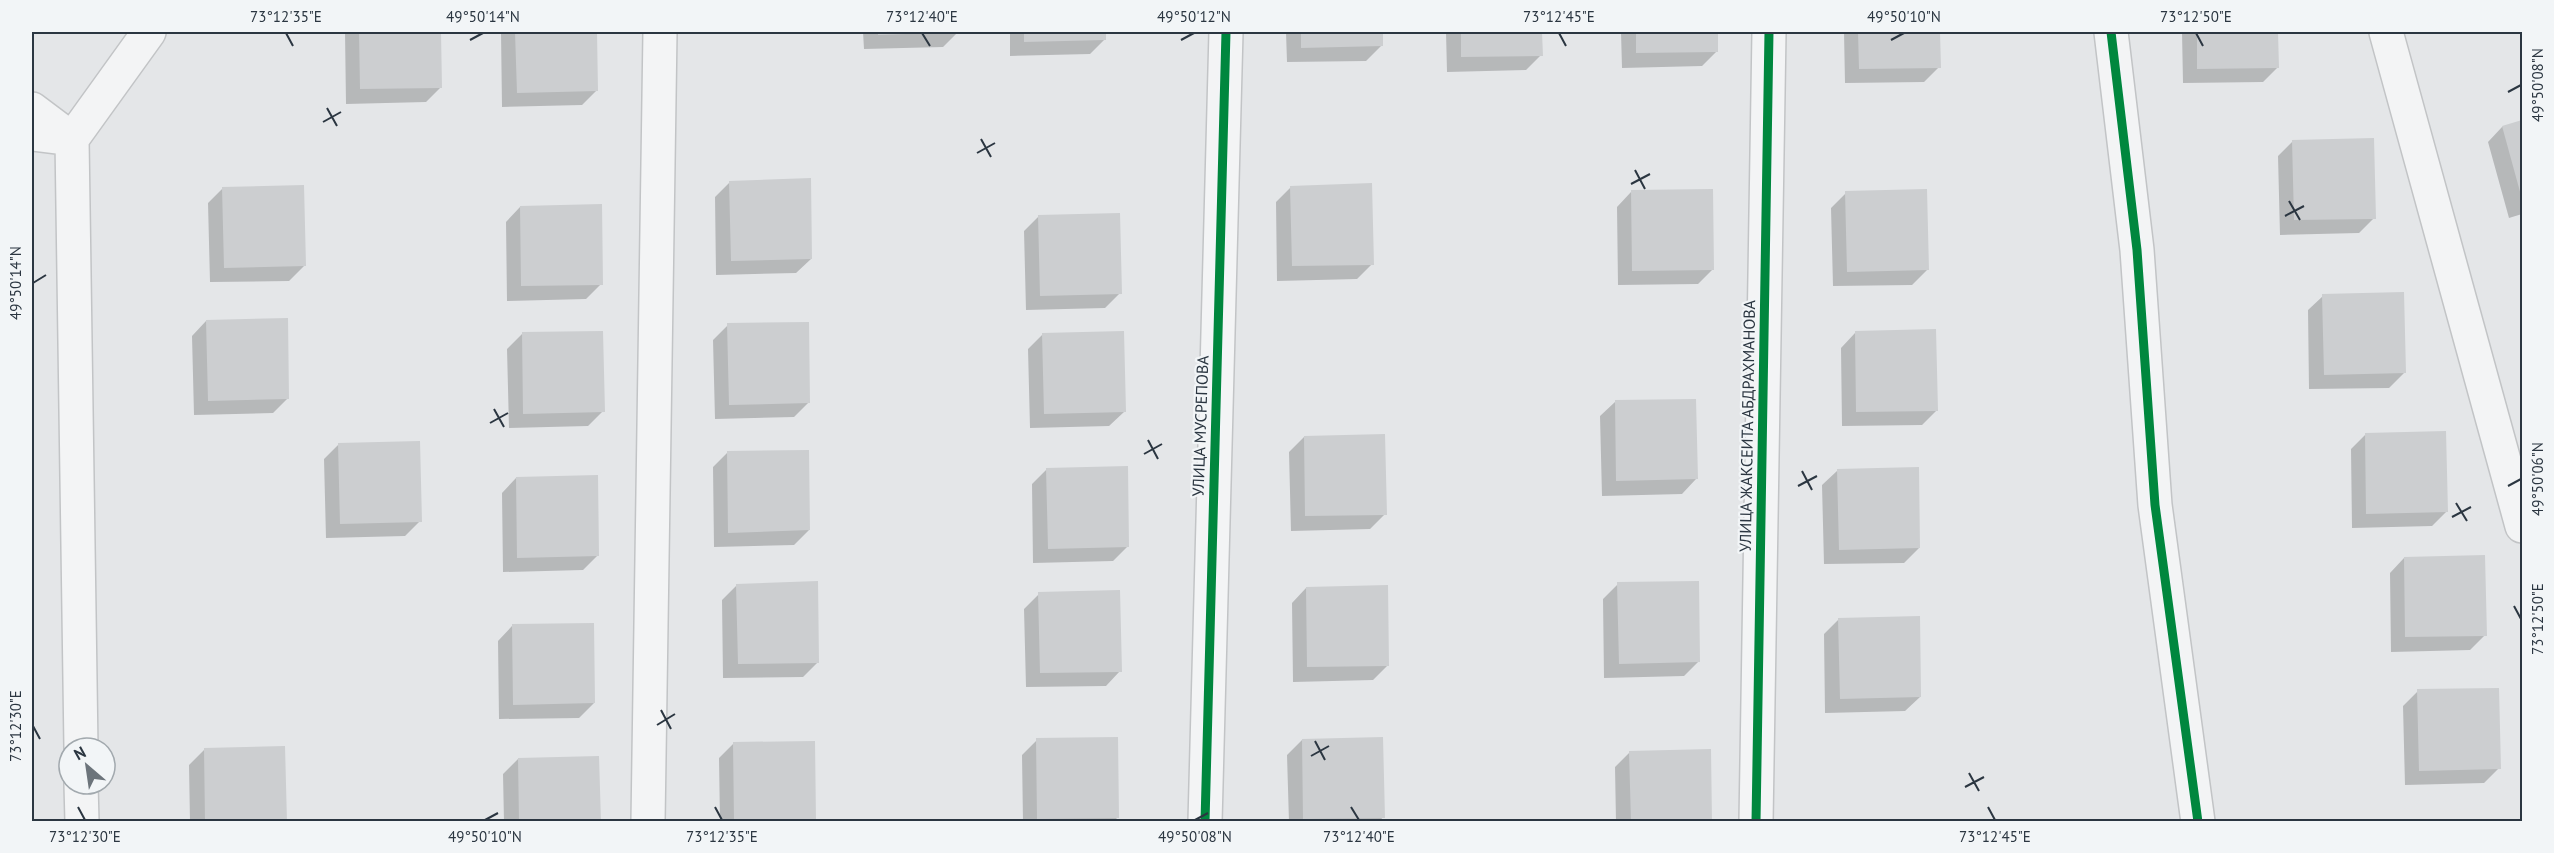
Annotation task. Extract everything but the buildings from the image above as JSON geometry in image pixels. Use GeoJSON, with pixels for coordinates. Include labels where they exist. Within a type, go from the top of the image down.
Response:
{"type":"FeatureCollection","features":[{"type":"Feature","properties":{"kind":"street"},"geometry":{"type":"LineString","coordinates":[[81,736],[72,139],[149,32]]}},
{"type":"Feature","properties":{"kind":"street"},"geometry":{"type":"LineString","coordinates":[[648,822],[660,32]]}},
{"type":"Feature","properties":{"kind":"street","name":"УЛИЦА МУСРЕПОВА"},"geometry":{"type":"LineString","coordinates":[[1205,822],[1226,32]]}},
{"type":"Feature","properties":{"kind":"street","name":"УЛИЦА ЖАКСЕИТА АБДРАХМАНОВА"},"geometry":{"type":"LineString","coordinates":[[1756,822],[1769,32]]}},
{"type":"Feature","properties":{"kind":"street"},"geometry":{"type":"LineString","coordinates":[[2111,32],[2138,250],[2155,505],[2198,822]]}},
{"type":"Feature","properties":{"kind":"street"},"geometry":{"type":"LineString","coordinates":[[2386,32],[2523,526]]}},
{"type":"Feature","properties":{"kind":"street"},"geometry":{"type":"LineString","coordinates":[[32,109],[72,139]]}},
{"type":"Feature","properties":{"kind":"street"},"geometry":{"type":"LineString","coordinates":[[32,134],[72,139]]}},
{"type":"Feature","properties":{"kind":"street"},"geometry":{"type":"LineString","coordinates":[[81,796],[82,822]]}},
{"type":"Feature","properties":{"kind":"cycle path"},"geometry":{"type":"LineString","coordinates":[[1205,822],[1226,32]]}},
{"type":"Feature","properties":{"kind":"cycle path"},"geometry":{"type":"LineString","coordinates":[[1756,822],[1769,32]]}},
{"type":"Feature","properties":{"kind":"cycle path"},"geometry":{"type":"LineString","coordinates":[[2111,32],[2137,250],[2155,505],[2198,822]]}}]}
